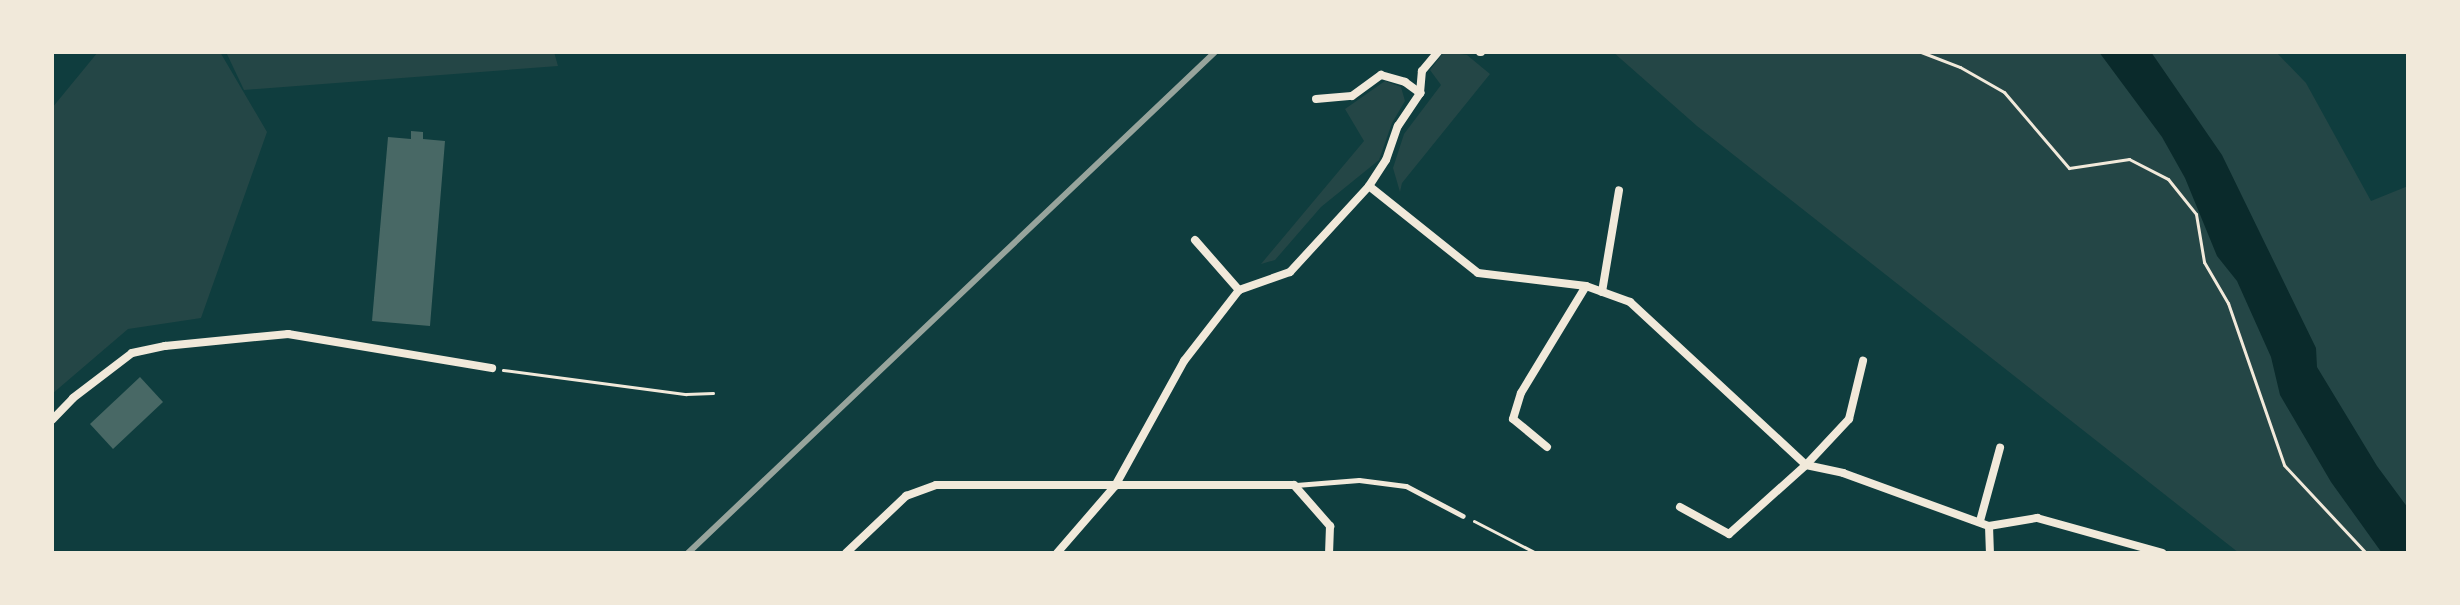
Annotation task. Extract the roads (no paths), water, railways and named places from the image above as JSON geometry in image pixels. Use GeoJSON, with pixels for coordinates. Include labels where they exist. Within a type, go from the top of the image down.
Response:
{"type":"FeatureCollection","features":[{"type":"Feature","properties":{"kind":"street"},"geometry":{"type":"LineString","coordinates":[[1057,553],[1115,486],[1184,361],[1239,290],[1290,272],[1369,186],[1386,160],[1398,126],[1420,93],[1422,71],[1438,52]]}},
{"type":"Feature","properties":{"kind":"street"},"geometry":{"type":"LineString","coordinates":[[1316,99],[1352,96],[1381,75],[1405,82],[1420,93]]}},
{"type":"Feature","properties":{"kind":"street"},"geometry":{"type":"LineString","coordinates":[[1369,186],[1478,273],[1586,286],[1630,302],[1806,465],[1843,473],[1989,526],[2037,518],[2162,553]]}},
{"type":"Feature","properties":{"kind":"street"},"geometry":{"type":"LineString","coordinates":[[1602,292],[1619,190]]}},
{"type":"Feature","properties":{"kind":"street"},"geometry":{"type":"LineString","coordinates":[[1195,240],[1239,290]]}},
{"type":"Feature","properties":{"kind":"street"},"geometry":{"type":"LineString","coordinates":[[1547,447],[1513,419],[1521,393],[1586,286]]}},
{"type":"Feature","properties":{"kind":"street"},"geometry":{"type":"LineString","coordinates":[[52,420],[73,398],[132,353],[165,346],[288,334],[492,368]]}},
{"type":"Feature","properties":{"kind":"street"},"geometry":{"type":"LineString","coordinates":[[1680,507],[1729,534],[1806,465],[1849,419],[1863,361]]}},
{"type":"Feature","properties":{"kind":"street"},"geometry":{"type":"LineString","coordinates":[[1980,521],[2000,448]]}},
{"type":"Feature","properties":{"kind":"street"},"geometry":{"type":"LineString","coordinates":[[846,553],[906,496],[936,485],[1294,485],[1330,526],[1329,553]]}},
{"type":"Feature","properties":{"kind":"street"},"geometry":{"type":"LineString","coordinates":[[1989,526],[1990,553]]}},
{"type":"Feature","properties":{"kind":"lane"},"geometry":{"type":"LineString","coordinates":[[1294,485],[1359,480],[1406,486],[1463,516]]}},
{"type":"Feature","properties":{"kind":"railway"},"geometry":{"type":"LineString","coordinates":[[688,553],[1215,52]]}}]}
